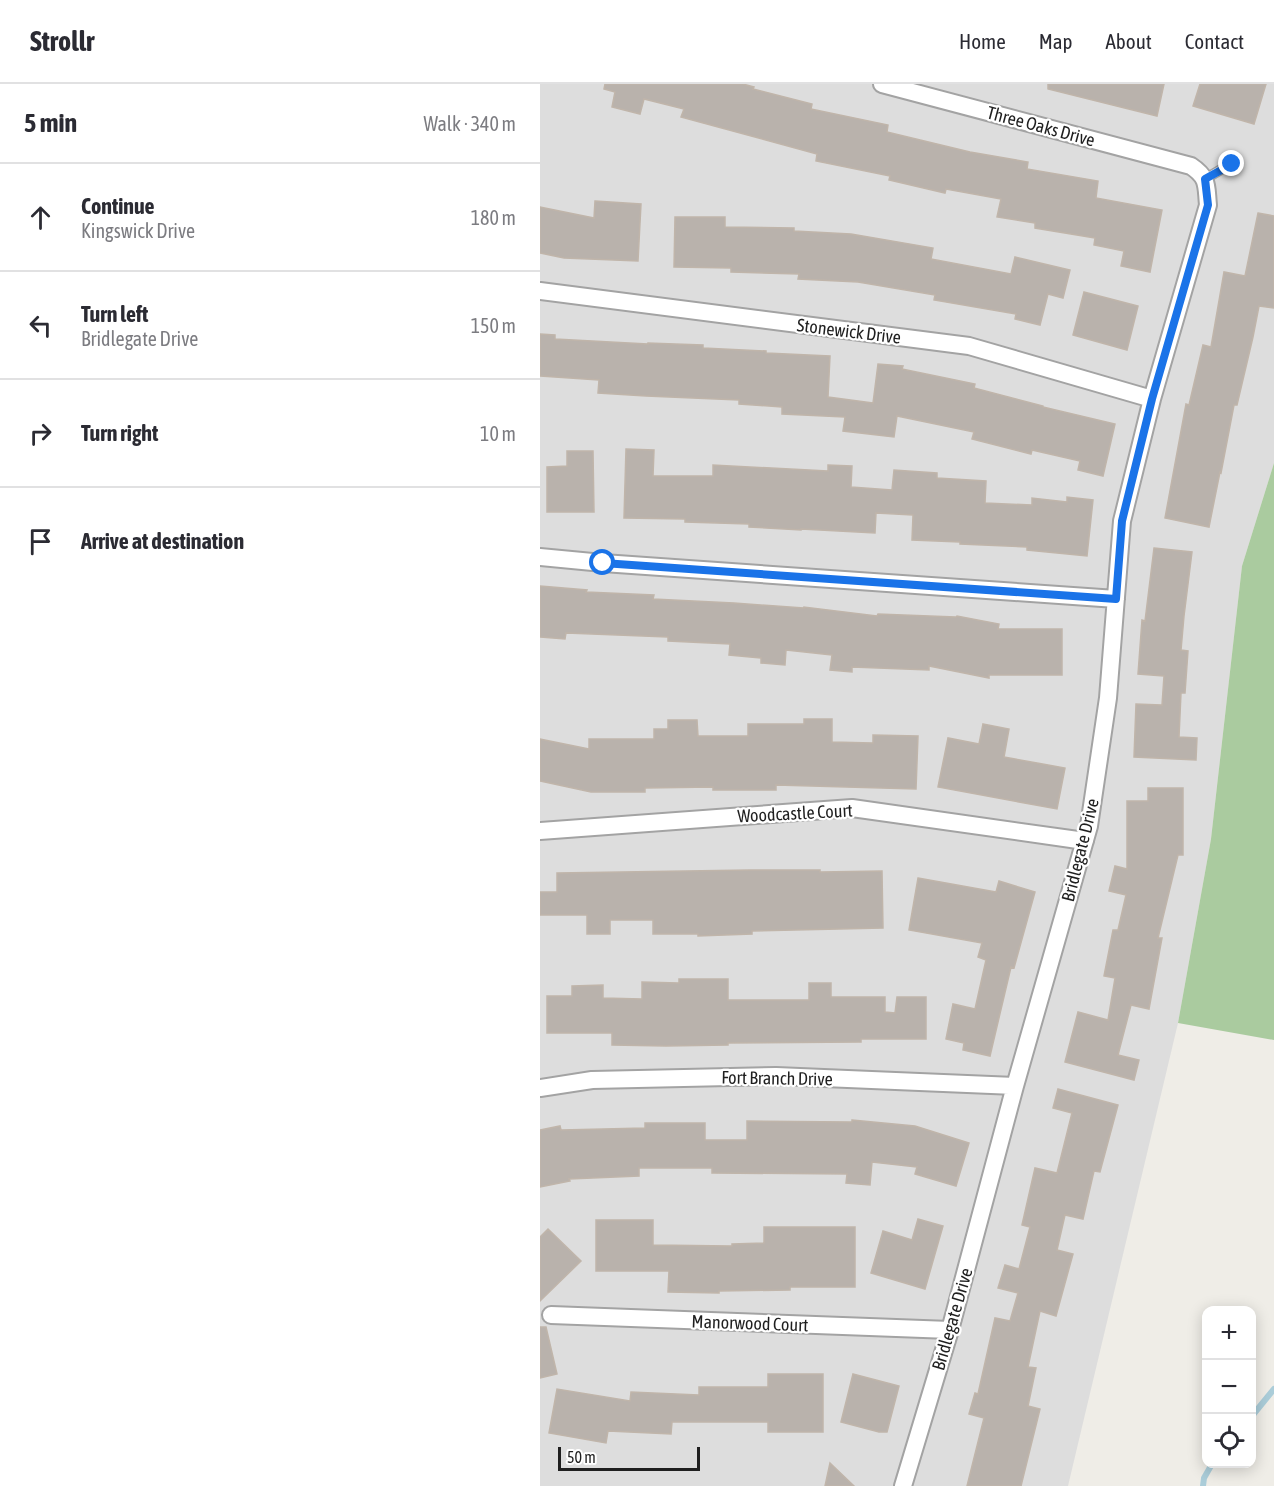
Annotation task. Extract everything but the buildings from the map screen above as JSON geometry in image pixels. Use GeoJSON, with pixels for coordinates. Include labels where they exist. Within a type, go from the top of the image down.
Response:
{"type":"FeatureCollection","features":[{"type":"Feature","properties":{"kind":"street","name":"Three Oaks Drive"},"geometry":{"type":"LineString","coordinates":[[882,84],[1191,166],[1202,175]]}},
{"type":"Feature","properties":{"kind":"street","name":"Bridlegate Drive"},"geometry":{"type":"LineString","coordinates":[[903,1486],[950,1330],[1015,1086],[1089,826],[1108,698],[1122,521],[1152,399],[1208,205],[1202,175]]}},
{"type":"Feature","properties":{"kind":"street","name":"Stonewick Drive"},"geometry":{"type":"LineString","coordinates":[[540,291],[969,346],[1152,399]]}},
{"type":"Feature","properties":{"kind":"street"},"geometry":{"type":"LineString","coordinates":[[540,557],[1116,599]]}},
{"type":"Feature","properties":{"kind":"street","name":"Woodcastle Court"},"geometry":{"type":"LineString","coordinates":[[540,831],[852,808],[1085,842]]}},
{"type":"Feature","properties":{"kind":"street","name":"Fort Branch Drive"},"geometry":{"type":"LineString","coordinates":[[540,1088],[592,1080],[776,1076],[1015,1086]]}},
{"type":"Feature","properties":{"kind":"street","name":"Manorwood Court"},"geometry":{"type":"LineString","coordinates":[[551,1315],[950,1330]]}},
{"type":"Feature","properties":{"kind":"lane"},"geometry":{"type":"LineString","coordinates":[[1202,175],[1232,164]]}},
{"type":"Feature","properties":{"kind":"shaded area"},"geometry":{"type":"Polygon","coordinates":[[[540,84],[1274,84],[1274,463],[1242,566],[1211,839],[1178,1023],[1068,1486],[540,1486],[540,84]]]}},
{"type":"Feature","properties":{"kind":"green space"},"geometry":{"type":"Polygon","coordinates":[[[1274,463],[1274,1040],[1178,1023],[1211,839],[1242,566],[1274,463]]]}},
{"type":"Feature","properties":{"kind":"waterway"},"geometry":{"type":"LineString","coordinates":[[1254,1414],[1274,1389]]}},
{"type":"Feature","properties":{"kind":"waterway"},"geometry":{"type":"LineString","coordinates":[[1203,1486],[1204,1478],[1210,1468]]}},
{"type":"Feature","properties":{"kind":"route"},"geometry":{"type":"LineString","coordinates":[[603,563],[1116,599],[1122,521],[1152,399],[1208,205],[1205,179],[1232,164]]}}]}
